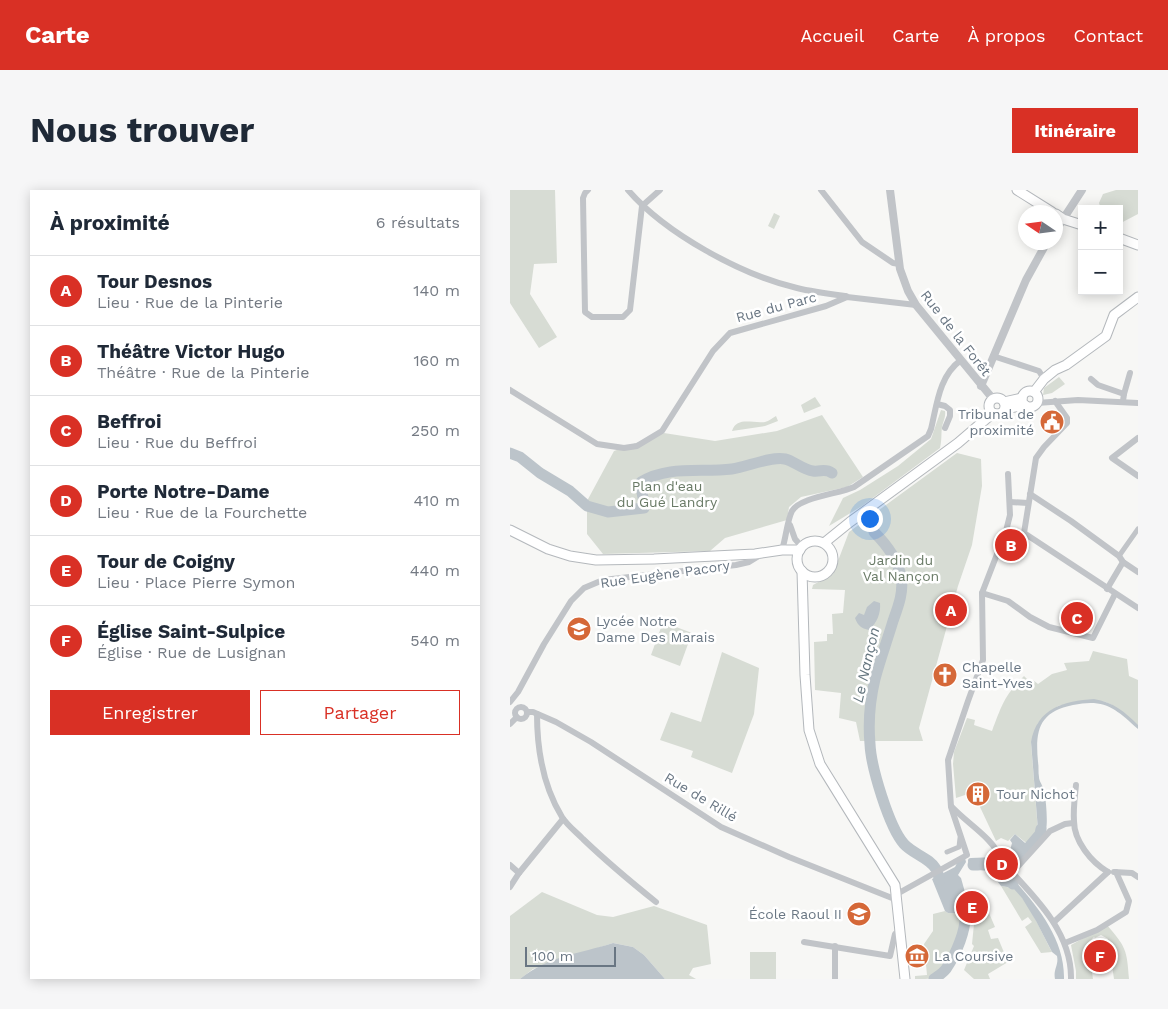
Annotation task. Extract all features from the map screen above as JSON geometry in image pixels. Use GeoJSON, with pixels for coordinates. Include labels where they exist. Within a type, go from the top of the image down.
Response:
{"type":"FeatureCollection","features":[{"type":"Feature","properties":{"kind":"main road"},"geometry":{"type":"LineString","coordinates":[[1017,190],[1041,205]]}},
{"type":"Feature","properties":{"kind":"main road"},"geometry":{"type":"LineString","coordinates":[[1063,218],[1078,224]]}},
{"type":"Feature","properties":{"kind":"main road"},"geometry":{"type":"LineString","coordinates":[[1123,239],[1138,245]]}},
{"type":"Feature","properties":{"kind":"main road"},"geometry":{"type":"LineString","coordinates":[[1034,392],[1044,379],[1055,370],[1066,365],[1106,336],[1114,315],[1138,297]]}},
{"type":"Feature","properties":{"kind":"main road"},"geometry":{"type":"LineString","coordinates":[[1024,402],[1026,392],[1034,392]]}},
{"type":"Feature","properties":{"kind":"main road"},"geometry":{"type":"LineString","coordinates":[[1004,406],[1000,399],[993,399],[989,408],[993,413],[999,414],[1004,406],[1024,402],[1031,407],[1037,402],[1038,398],[1034,392]]}},
{"type":"Feature","properties":{"kind":"main road"},"geometry":{"type":"LineString","coordinates":[[827,547],[850,522],[958,443],[993,413]]}},
{"type":"Feature","properties":{"kind":"main road"},"geometry":{"type":"LineString","coordinates":[[510,530],[570,556],[596,560],[758,554],[801,548],[812,541],[827,547],[832,562],[827,572],[823,575],[811,576],[802,571]]}},
{"type":"Feature","properties":{"kind":"main road"},"geometry":{"type":"LineString","coordinates":[[801,548],[797,560],[802,571],[807,713],[814,747],[829,778],[866,835],[895,885],[905,979]]}},
{"type":"Feature","properties":{"kind":"main road","name":"Rue Eugène Pacory"},"geometry":{"type":"LineString","coordinates":[[758,554],[788,555],[797,560]]}},
{"type":"Feature","properties":{"kind":"main road"},"geometry":{"type":"LineString","coordinates":[[804,593],[811,576]]}},
{"type":"Feature","properties":{"kind":"street"},"geometry":{"type":"LineString","coordinates":[[588,190],[583,198],[585,312],[592,317],[623,317],[630,310],[642,206],[660,190]]}},
{"type":"Feature","properties":{"kind":"street"},"geometry":{"type":"LineString","coordinates":[[628,190],[642,206],[690,241],[749,272],[797,288],[916,305]]}},
{"type":"Feature","properties":{"kind":"street"},"geometry":{"type":"LineString","coordinates":[[821,190],[862,242],[893,263],[900,264]]}},
{"type":"Feature","properties":{"kind":"street","name":"Rue de la Forêt"},"geometry":{"type":"LineString","coordinates":[[890,190],[903,279],[916,305],[993,399]]}},
{"type":"Feature","properties":{"kind":"street"},"geometry":{"type":"LineString","coordinates":[[1063,212],[1082,190]]}},
{"type":"Feature","properties":{"kind":"street"},"geometry":{"type":"LineString","coordinates":[[981,386],[1026,280],[1043,250]]}},
{"type":"Feature","properties":{"kind":"street","name":"Rue du Parc"},"geometry":{"type":"LineString","coordinates":[[510,390],[597,444],[624,448],[637,446],[662,431],[713,351],[730,333],[826,306],[847,296]]}},
{"type":"Feature","properties":{"kind":"street"},"geometry":{"type":"LineString","coordinates":[[993,356],[1039,371],[1044,379]]}},
{"type":"Feature","properties":{"kind":"street"},"geometry":{"type":"LineString","coordinates":[[782,550],[791,514],[796,506],[806,501],[844,492],[854,487],[928,436],[942,383],[948,372],[961,360]]}},
{"type":"Feature","properties":{"kind":"street"},"geometry":{"type":"LineString","coordinates":[[1123,398],[1130,373]]}},
{"type":"Feature","properties":{"kind":"street"},"geometry":{"type":"LineString","coordinates":[[1092,379],[1098,385],[1123,398],[1138,403]]}},
{"type":"Feature","properties":{"kind":"street"},"geometry":{"type":"LineString","coordinates":[[1037,402],[1123,398]]}},
{"type":"Feature","properties":{"kind":"street"},"geometry":{"type":"LineString","coordinates":[[1055,401],[1067,418],[1067,423],[1038,454],[1024,533],[1138,608]]}},
{"type":"Feature","properties":{"kind":"street"},"geometry":{"type":"LineString","coordinates":[[937,404],[945,406],[950,410],[950,416],[945,428]]}},
{"type":"Feature","properties":{"kind":"street"},"geometry":{"type":"LineString","coordinates":[[1138,438],[1112,458],[1138,476]]}},
{"type":"Feature","properties":{"kind":"street"},"geometry":{"type":"LineString","coordinates":[[897,897],[967,855],[951,806],[948,760],[984,660],[982,594],[1006,531],[1010,515],[1008,474]]}},
{"type":"Feature","properties":{"kind":"street"},"geometry":{"type":"LineString","coordinates":[[1030,494],[1071,521],[1138,572]]}},
{"type":"Feature","properties":{"kind":"street"},"geometry":{"type":"LineString","coordinates":[[1010,502],[1028,503]]}},
{"type":"Feature","properties":{"kind":"street"},"geometry":{"type":"LineString","coordinates":[[789,523],[795,539],[801,548]]}},
{"type":"Feature","properties":{"kind":"street"},"geometry":{"type":"LineString","coordinates":[[1108,589],[1121,559],[1138,529]]}},
{"type":"Feature","properties":{"kind":"street","name":"Rue Eugène Pacory"},"geometry":{"type":"LineString","coordinates":[[510,703],[570,601],[584,588],[602,580],[736,565],[749,562],[758,554]]}},
{"type":"Feature","properties":{"kind":"street"},"geometry":{"type":"LineString","coordinates":[[982,594],[1008,601],[1030,617],[1049,627],[1093,638],[1116,594]]}},
{"type":"Feature","properties":{"kind":"street"},"geometry":{"type":"LineString","coordinates":[[516,694],[518,711]]}},
{"type":"Feature","properties":{"kind":"street"},"geometry":{"type":"LineString","coordinates":[[510,703],[518,711],[523,718],[527,712],[525,708],[518,711],[510,724]]}},
{"type":"Feature","properties":{"kind":"street","name":"Rue de Rillé"},"geometry":{"type":"LineString","coordinates":[[527,712],[556,722],[591,742],[721,827],[789,856],[897,897]]}},
{"type":"Feature","properties":{"kind":"street"},"geometry":{"type":"LineString","coordinates":[[537,714],[538,746],[544,775],[552,798],[563,819],[622,874],[656,902]]}},
{"type":"Feature","properties":{"kind":"street"},"geometry":{"type":"LineString","coordinates":[[1076,784],[1073,823],[1077,836],[1084,848],[1096,865],[1108,872],[1132,873],[1138,877]]}},
{"type":"Feature","properties":{"kind":"street"},"geometry":{"type":"LineString","coordinates":[[951,806],[964,820],[991,841],[1003,862],[1054,922],[1065,944],[1070,962],[1071,979]]}},
{"type":"Feature","properties":{"kind":"street"},"geometry":{"type":"LineString","coordinates":[[510,887],[519,873],[563,819]]}},
{"type":"Feature","properties":{"kind":"street"},"geometry":{"type":"LineString","coordinates":[[1012,873],[1050,830],[1073,823]]}},
{"type":"Feature","properties":{"kind":"street"},"geometry":{"type":"LineString","coordinates":[[947,852],[959,847],[960,834]]}},
{"type":"Feature","properties":{"kind":"street"},"geometry":{"type":"LineString","coordinates":[[510,866],[519,873]]}},
{"type":"Feature","properties":{"kind":"street"},"geometry":{"type":"LineString","coordinates":[[1054,922],[1108,872]]}},
{"type":"Feature","properties":{"kind":"street"},"geometry":{"type":"LineString","coordinates":[[1065,944],[1097,930],[1126,912],[1129,901],[1116,872]]}},
{"type":"Feature","properties":{"kind":"street"},"geometry":{"type":"LineString","coordinates":[[804,942],[890,956],[895,934],[900,929]]}},
{"type":"Feature","properties":{"kind":"street"},"geometry":{"type":"LineString","coordinates":[[835,946],[835,979]]}},
{"type":"Feature","properties":{"kind":"green space"},"geometry":{"type":"Polygon","coordinates":[[[510,190],[555,190],[557,263],[534,264],[530,294],[557,337],[539,348],[510,303],[510,190]]]}},
{"type":"Feature","properties":{"kind":"green space"},"geometry":{"type":"Polygon","coordinates":[[[1116,190],[1138,190],[1138,214],[1123,222],[1123,205],[1100,205],[1103,194],[1116,190]]]}},
{"type":"Feature","properties":{"kind":"green space"},"geometry":{"type":"Polygon","coordinates":[[[774,213],[780,216],[774,229],[768,226],[774,213]]]}},
{"type":"Feature","properties":{"kind":"green space"},"geometry":{"type":"Polygon","coordinates":[[[1059,377],[1065,384],[1052,393],[1043,395],[1044,388],[1059,377]]]}},
{"type":"Feature","properties":{"kind":"green space"},"geometry":{"type":"Polygon","coordinates":[[[815,397],[821,406],[804,413],[801,405],[815,397]]]}},
{"type":"Feature","properties":{"kind":"green space"},"geometry":{"type":"Polygon","coordinates":[[[941,410],[945,411],[945,417],[940,448],[862,506],[829,526],[843,498],[860,490],[898,466],[931,439],[941,410]]]}},
{"type":"Feature","properties":{"kind":"green space","name":"Plan d'eau du Gué Landry"},"geometry":{"type":"Polygon","coordinates":[[[822,415],[863,477],[847,487],[801,497],[789,507],[787,520],[725,538],[710,551],[603,554],[587,534],[587,501],[614,451],[664,433],[715,441],[777,431],[822,415]]]}},
{"type":"Feature","properties":{"kind":"green space"},"geometry":{"type":"Polygon","coordinates":[[[776,416],[778,421],[765,426],[732,431],[734,426],[741,422],[765,422],[776,416]]]}},
{"type":"Feature","properties":{"kind":"green space","name":"Jardin du Val Nançon"},"geometry":{"type":"Polygon","coordinates":[[[957,453],[981,459],[982,486],[972,545],[958,586],[919,728],[923,741],[860,741],[856,722],[839,718],[841,693],[815,690],[814,642],[827,641],[827,634],[833,634],[832,614],[843,613],[845,590],[812,589],[813,585],[833,574],[849,532],[957,453]]]}},
{"type":"Feature","properties":{"kind":"green space"},"geometry":{"type":"Polygon","coordinates":[[[663,622],[692,633],[680,666],[651,655],[663,622]]]}},
{"type":"Feature","properties":{"kind":"green space"},"geometry":{"type":"Polygon","coordinates":[[[1093,651],[1127,659],[1129,676],[1138,680],[1138,726],[1106,702],[1087,700],[1058,706],[1038,723],[1031,743],[1038,831],[1030,846],[1015,834],[1008,841],[1001,838],[996,841],[980,807],[978,798],[981,795],[980,792],[956,798],[953,764],[954,752],[967,718],[975,720],[974,725],[992,731],[1004,701],[1024,676],[1038,684],[1052,674],[1067,670],[1064,663],[1089,661],[1093,651]]]}},
{"type":"Feature","properties":{"kind":"green space"},"geometry":{"type":"Polygon","coordinates":[[[722,652],[759,668],[754,714],[732,773],[691,757],[693,751],[660,740],[671,712],[701,722],[722,652]]]}},
{"type":"Feature","properties":{"kind":"green space"},"geometry":{"type":"Polygon","coordinates":[[[990,861],[990,864],[998,872],[993,875],[990,867],[975,869],[973,862],[990,861]]]}},
{"type":"Feature","properties":{"kind":"green space"},"geometry":{"type":"Polygon","coordinates":[[[1001,886],[1013,888],[1018,892],[1034,917],[1052,952],[1041,953],[1025,927],[1032,922],[1028,917],[1022,921],[1001,886]]]}},
{"type":"Feature","properties":{"kind":"green space"},"geometry":{"type":"Polygon","coordinates":[[[542,892],[597,915],[613,917],[654,906],[707,925],[711,964],[693,968],[689,975],[696,979],[665,979],[644,955],[633,947],[613,943],[533,969],[520,979],[510,979],[510,916],[542,892]]]}},
{"type":"Feature","properties":{"kind":"green space"},"geometry":{"type":"Polygon","coordinates":[[[945,911],[948,913],[958,913],[964,927],[958,947],[945,969],[935,978],[915,979],[915,976],[927,975],[924,944],[933,931],[933,914],[945,911]]]}},
{"type":"Feature","properties":{"kind":"green space"},"geometry":{"type":"Polygon","coordinates":[[[989,913],[995,927],[988,930],[991,939],[998,938],[1008,962],[988,974],[990,979],[974,979],[964,970],[974,946],[972,944],[975,914],[989,913]]]}},
{"type":"Feature","properties":{"kind":"green space"},"geometry":{"type":"Polygon","coordinates":[[[1107,925],[1122,944],[1126,955],[1129,979],[1114,979],[1108,939],[1101,935],[1094,937],[1088,943],[1093,979],[1076,979],[1071,945],[1107,925]]]}},
{"type":"Feature","properties":{"kind":"green space"},"geometry":{"type":"Polygon","coordinates":[[[750,952],[776,952],[776,979],[750,979],[750,952]]]}},
{"type":"Feature","properties":{"kind":"shaded area"},"geometry":{"type":"Polygon","coordinates":[[[874,601],[880,603],[880,610],[878,618],[869,630],[860,626],[855,618],[859,613],[864,615],[867,607],[874,601]]]}},
{"type":"Feature","properties":{"kind":"shaded area"},"geometry":{"type":"Polygon","coordinates":[[[1094,699],[1107,702],[1118,708],[1138,725],[1138,729],[1116,711],[1102,704],[1094,703],[1084,703],[1062,708],[1046,718],[1039,732],[1037,751],[1039,778],[1046,802],[1047,826],[1038,843],[1034,840],[1038,830],[1031,742],[1034,730],[1039,721],[1054,708],[1072,702],[1094,699]]]}},
{"type":"Feature","properties":{"kind":"shaded area"},"geometry":{"type":"Polygon","coordinates":[[[1015,834],[1032,849],[1013,869],[1008,865],[1011,861],[1008,858],[1012,843],[1010,840],[1015,834]]]}},
{"type":"Feature","properties":{"kind":"shaded area"},"geometry":{"type":"Polygon","coordinates":[[[965,858],[966,862],[958,875],[961,878],[968,903],[967,909],[970,912],[966,928],[962,925],[958,913],[948,913],[945,911],[932,879],[955,867],[958,861],[965,858]]]}},
{"type":"Feature","properties":{"kind":"shaded area"},"geometry":{"type":"Polygon","coordinates":[[[1007,872],[1037,908],[1054,935],[1063,964],[1064,979],[1055,979],[1057,956],[1052,952],[1022,898],[1013,888],[1001,886],[994,877],[1007,872]]]}},
{"type":"Feature","properties":{"kind":"shaded area"},"geometry":{"type":"Polygon","coordinates":[[[613,943],[633,947],[644,955],[665,979],[520,979],[531,971],[554,960],[613,943]]]}},
{"type":"Feature","properties":{"kind":"waterway","name":"Le Nançon"},"geometry":{"type":"LineString","coordinates":[[510,453],[520,457],[540,473],[570,491],[587,506],[608,512],[644,508],[641,482],[663,473],[674,471],[732,469],[779,458],[809,470],[825,470],[832,473]]}},
{"type":"Feature","properties":{"kind":"waterway","name":"Le Nançon"},"geometry":{"type":"LineString","coordinates":[[874,532],[894,558],[899,570],[902,588],[899,605],[873,687],[869,719],[871,754],[877,781],[898,836],[904,844],[933,865],[937,870],[940,880]]}},
{"type":"Feature","properties":{"kind":"waterway","name":"Le Nançon"},"geometry":{"type":"LineString","coordinates":[[1013,884],[1005,877],[1040,834],[1041,829]]}},
{"type":"Feature","properties":{"kind":"waterway","name":"Le Nançon"},"geometry":{"type":"LineString","coordinates":[[971,861],[996,860]]}},
{"type":"Feature","properties":{"kind":"waterway"},"geometry":{"type":"LineString","coordinates":[[973,865],[989,866],[997,872]]}},
{"type":"Feature","properties":{"kind":"waterway"},"geometry":{"type":"LineString","coordinates":[[934,979],[946,969],[957,949],[963,934],[965,912]]}},
{"type":"Feature","properties":{"kind":"place","name":"Tribunal de proximité"},"geometry":{"type":"Point","coordinates":[1052,422]}},
{"type":"Feature","properties":{"kind":"place","name":"Théâtre Victor Hugo"},"geometry":{"type":"Point","coordinates":[1011,545]}},
{"type":"Feature","properties":{"kind":"place","name":"Tour Desnos"},"geometry":{"type":"Point","coordinates":[951,610]}},
{"type":"Feature","properties":{"kind":"place","name":"Beffroi"},"geometry":{"type":"Point","coordinates":[1077,618]}},
{"type":"Feature","properties":{"kind":"place","name":"Lycée Notre Dame Des Marais"},"geometry":{"type":"Point","coordinates":[579,629]}},
{"type":"Feature","properties":{"kind":"place","name":"Chapelle Saint-Yves"},"geometry":{"type":"Point","coordinates":[945,675]}},
{"type":"Feature","properties":{"kind":"place","name":"Tour Nichot"},"geometry":{"type":"Point","coordinates":[978,794]}},
{"type":"Feature","properties":{"kind":"place","name":"Porte Notre-Dame"},"geometry":{"type":"Point","coordinates":[1002,864]}},
{"type":"Feature","properties":{"kind":"place","name":"Tour de Coigny"},"geometry":{"type":"Point","coordinates":[972,907]}},
{"type":"Feature","properties":{"kind":"place","name":"École Raoul II"},"geometry":{"type":"Point","coordinates":[859,914]}},
{"type":"Feature","properties":{"kind":"place","name":"La Coursive"},"geometry":{"type":"Point","coordinates":[917,956]}},
{"type":"Feature","properties":{"kind":"place","name":"Église Saint-Sulpice"},"geometry":{"type":"Point","coordinates":[1100,956]}}]}
